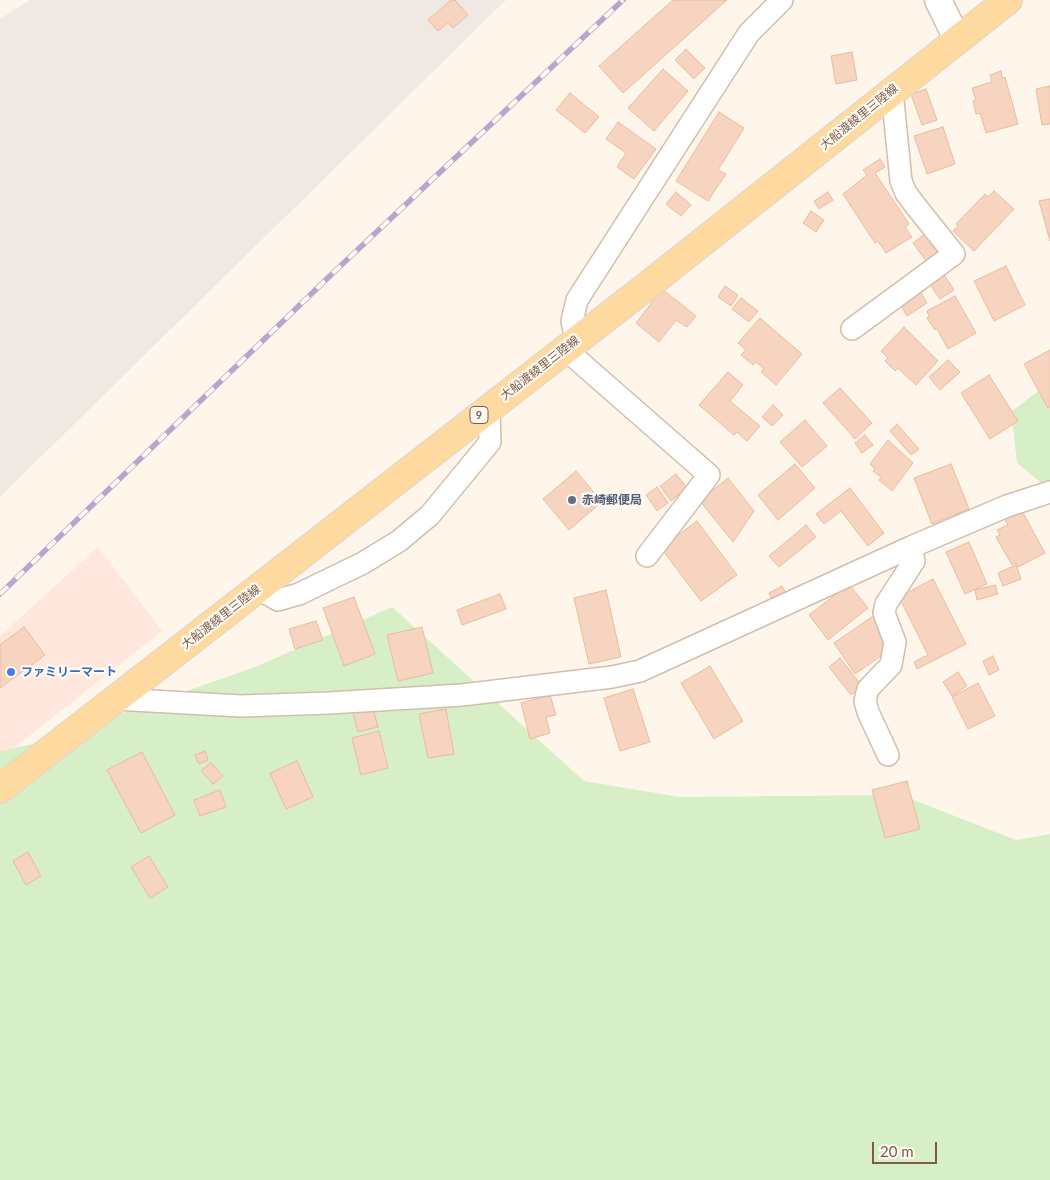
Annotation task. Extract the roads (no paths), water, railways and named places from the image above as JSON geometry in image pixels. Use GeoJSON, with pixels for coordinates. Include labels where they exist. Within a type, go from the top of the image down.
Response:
{"type":"FeatureCollection","features":[{"type":"Feature","properties":{"kind":"main road","name":"大船渡綾里三陸線"},"geometry":{"type":"LineString","coordinates":[[0,789],[571,344],[1008,0]]}},
{"type":"Feature","properties":{"kind":"street"},"geometry":{"type":"LineString","coordinates":[[647,556],[709,475],[571,344],[572,321],[576,300],[749,33],[782,0]]}},
{"type":"Feature","properties":{"kind":"street"},"geometry":{"type":"LineString","coordinates":[[938,0],[957,39]]}},
{"type":"Feature","properties":{"kind":"street"},"geometry":{"type":"LineString","coordinates":[[852,329],[954,254],[915,205],[904,187],[892,91]]}},
{"type":"Feature","properties":{"kind":"street"},"geometry":{"type":"LineString","coordinates":[[257,588],[278,600],[299,594],[363,563],[399,541],[430,514],[490,442],[489,407]]}},
{"type":"Feature","properties":{"kind":"street"},"geometry":{"type":"LineString","coordinates":[[115,699],[241,706],[319,703],[462,695],[612,678],[640,671],[911,547],[1007,506],[1050,492]]}},
{"type":"Feature","properties":{"kind":"street"},"geometry":{"type":"LineString","coordinates":[[888,755],[868,712],[866,701],[868,689],[891,665],[895,642],[884,614],[886,604],[914,561],[911,547]]}},
{"type":"Feature","properties":{"kind":"railway"},"geometry":{"type":"LineString","coordinates":[[0,594],[334,272],[623,0]]}},
{"type":"Feature","properties":{"kind":"place","name":"赤崎郵便局"},"geometry":{"type":"Point","coordinates":[572,500]}},
{"type":"Feature","properties":{"kind":"place","name":"ファミリーマート"},"geometry":{"type":"Point","coordinates":[11,672]}}]}
